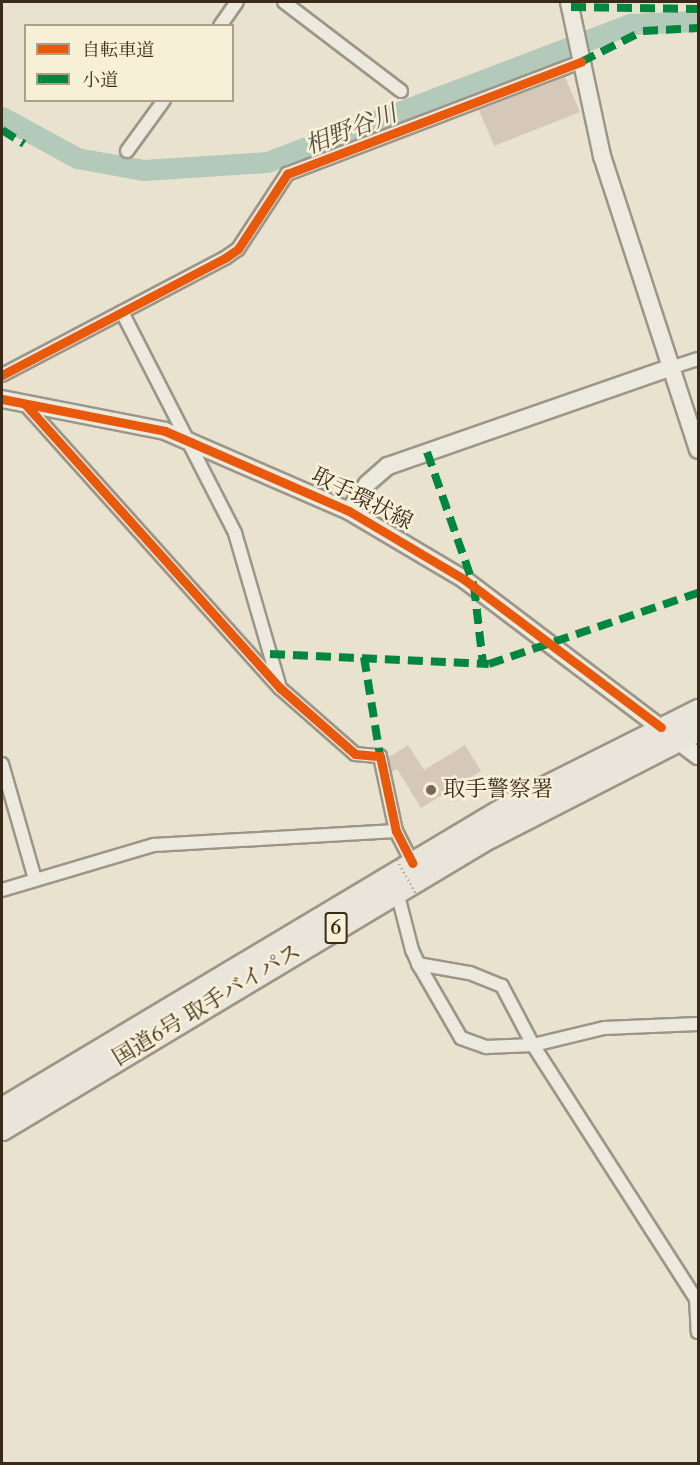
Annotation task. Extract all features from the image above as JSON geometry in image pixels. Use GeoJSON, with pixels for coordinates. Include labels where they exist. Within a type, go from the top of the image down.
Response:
{"type":"FeatureCollection","features":[{"type":"Feature","properties":{"kind":"highway","name":"国道6号 取手バイパス"},"geometry":{"type":"LineString","coordinates":[[2,1108],[402,877],[564,796],[669,733],[699,710]]}},
{"type":"Feature","properties":{"kind":"highway","name":"国道6号 取手バイパス"},"geometry":{"type":"LineString","coordinates":[[2,1129],[402,877],[507,806],[669,733],[699,730]]}},
{"type":"Feature","properties":{"kind":"street"},"geometry":{"type":"LineString","coordinates":[[221,24],[237,2]]}},
{"type":"Feature","properties":{"kind":"street"},"geometry":{"type":"LineString","coordinates":[[284,2],[401,91]]}},
{"type":"Feature","properties":{"kind":"street"},"geometry":{"type":"LineString","coordinates":[[571,7],[602,156],[670,368],[699,450]]}},
{"type":"Feature","properties":{"kind":"street"},"geometry":{"type":"LineString","coordinates":[[2,375],[237,249],[287,174],[581,60]]}},
{"type":"Feature","properties":{"kind":"street"},"geometry":{"type":"LineString","coordinates":[[127,151],[163,102]]}},
{"type":"Feature","properties":{"kind":"street"},"geometry":{"type":"LineString","coordinates":[[122,312],[184,438],[235,533],[280,688]]}},
{"type":"Feature","properties":{"kind":"street"},"geometry":{"type":"LineString","coordinates":[[349,511],[367,484],[388,466],[699,359]]}},
{"type":"Feature","properties":{"kind":"street","name":"取手環状線"},"geometry":{"type":"LineString","coordinates":[[2,399],[184,438],[349,511],[465,580],[699,756]]}},
{"type":"Feature","properties":{"kind":"street"},"geometry":{"type":"LineString","coordinates":[[25,404],[280,688],[355,754],[380,756],[396,831],[418,964],[461,1038],[486,1047],[533,1045],[603,1028],[699,1024]]}},
{"type":"Feature","properties":{"kind":"street"},"geometry":{"type":"LineString","coordinates":[[2,764],[35,879]]}},
{"type":"Feature","properties":{"kind":"street"},"geometry":{"type":"LineString","coordinates":[[2,890],[154,845],[396,831]]}},
{"type":"Feature","properties":{"kind":"street"},"geometry":{"type":"LineString","coordinates":[[418,964],[469,973],[502,986],[533,1045],[697,1299],[699,1332]]}},
{"type":"Feature","properties":{"kind":"building"},"geometry":{"type":"Polygon","coordinates":[[[565,77],[580,112],[494,146],[479,110],[565,77]]]}},
{"type":"Feature","properties":{"kind":"building","name":"取手警察署"},"geometry":{"type":"Polygon","coordinates":[[[408,745],[424,770],[465,745],[481,771],[421,808],[397,769],[392,772],[389,757],[408,745]]]}},
{"type":"Feature","properties":{"kind":"waterway","name":"相野谷川"},"geometry":{"type":"LineString","coordinates":[[2,117],[77,158],[144,170],[267,162],[631,24],[698,21]]}},
{"type":"Feature","properties":{"kind":"marked path"},"geometry":{"type":"LineString","coordinates":[[571,7],[698,9]]}},
{"type":"Feature","properties":{"kind":"marked path"},"geometry":{"type":"LineString","coordinates":[[581,62],[643,31],[698,28]]}},
{"type":"Feature","properties":{"kind":"marked path"},"geometry":{"type":"LineString","coordinates":[[2,130],[24,144]]}},
{"type":"Feature","properties":{"kind":"marked path"},"geometry":{"type":"LineString","coordinates":[[427,452],[474,586],[483,664]]}},
{"type":"Feature","properties":{"kind":"marked path"},"geometry":{"type":"LineString","coordinates":[[270,654],[489,664],[698,593]]}},
{"type":"Feature","properties":{"kind":"marked path"},"geometry":{"type":"LineString","coordinates":[[364,657],[380,756]]}},
{"type":"Feature","properties":{"kind":"cycle path"},"geometry":{"type":"LineString","coordinates":[[2,375],[225,258],[238,249],[287,174],[581,62]]}},
{"type":"Feature","properties":{"kind":"cycle path"},"geometry":{"type":"LineString","coordinates":[[2,399],[165,431],[349,511],[465,580],[661,727]]}},
{"type":"Feature","properties":{"kind":"cycle path"},"geometry":{"type":"LineString","coordinates":[[25,404],[280,688],[355,754],[380,756],[396,831],[412,863]]}},
{"type":"Feature","properties":{"kind":"place","name":"取手警察署"},"geometry":{"type":"Point","coordinates":[431,790]}}]}
